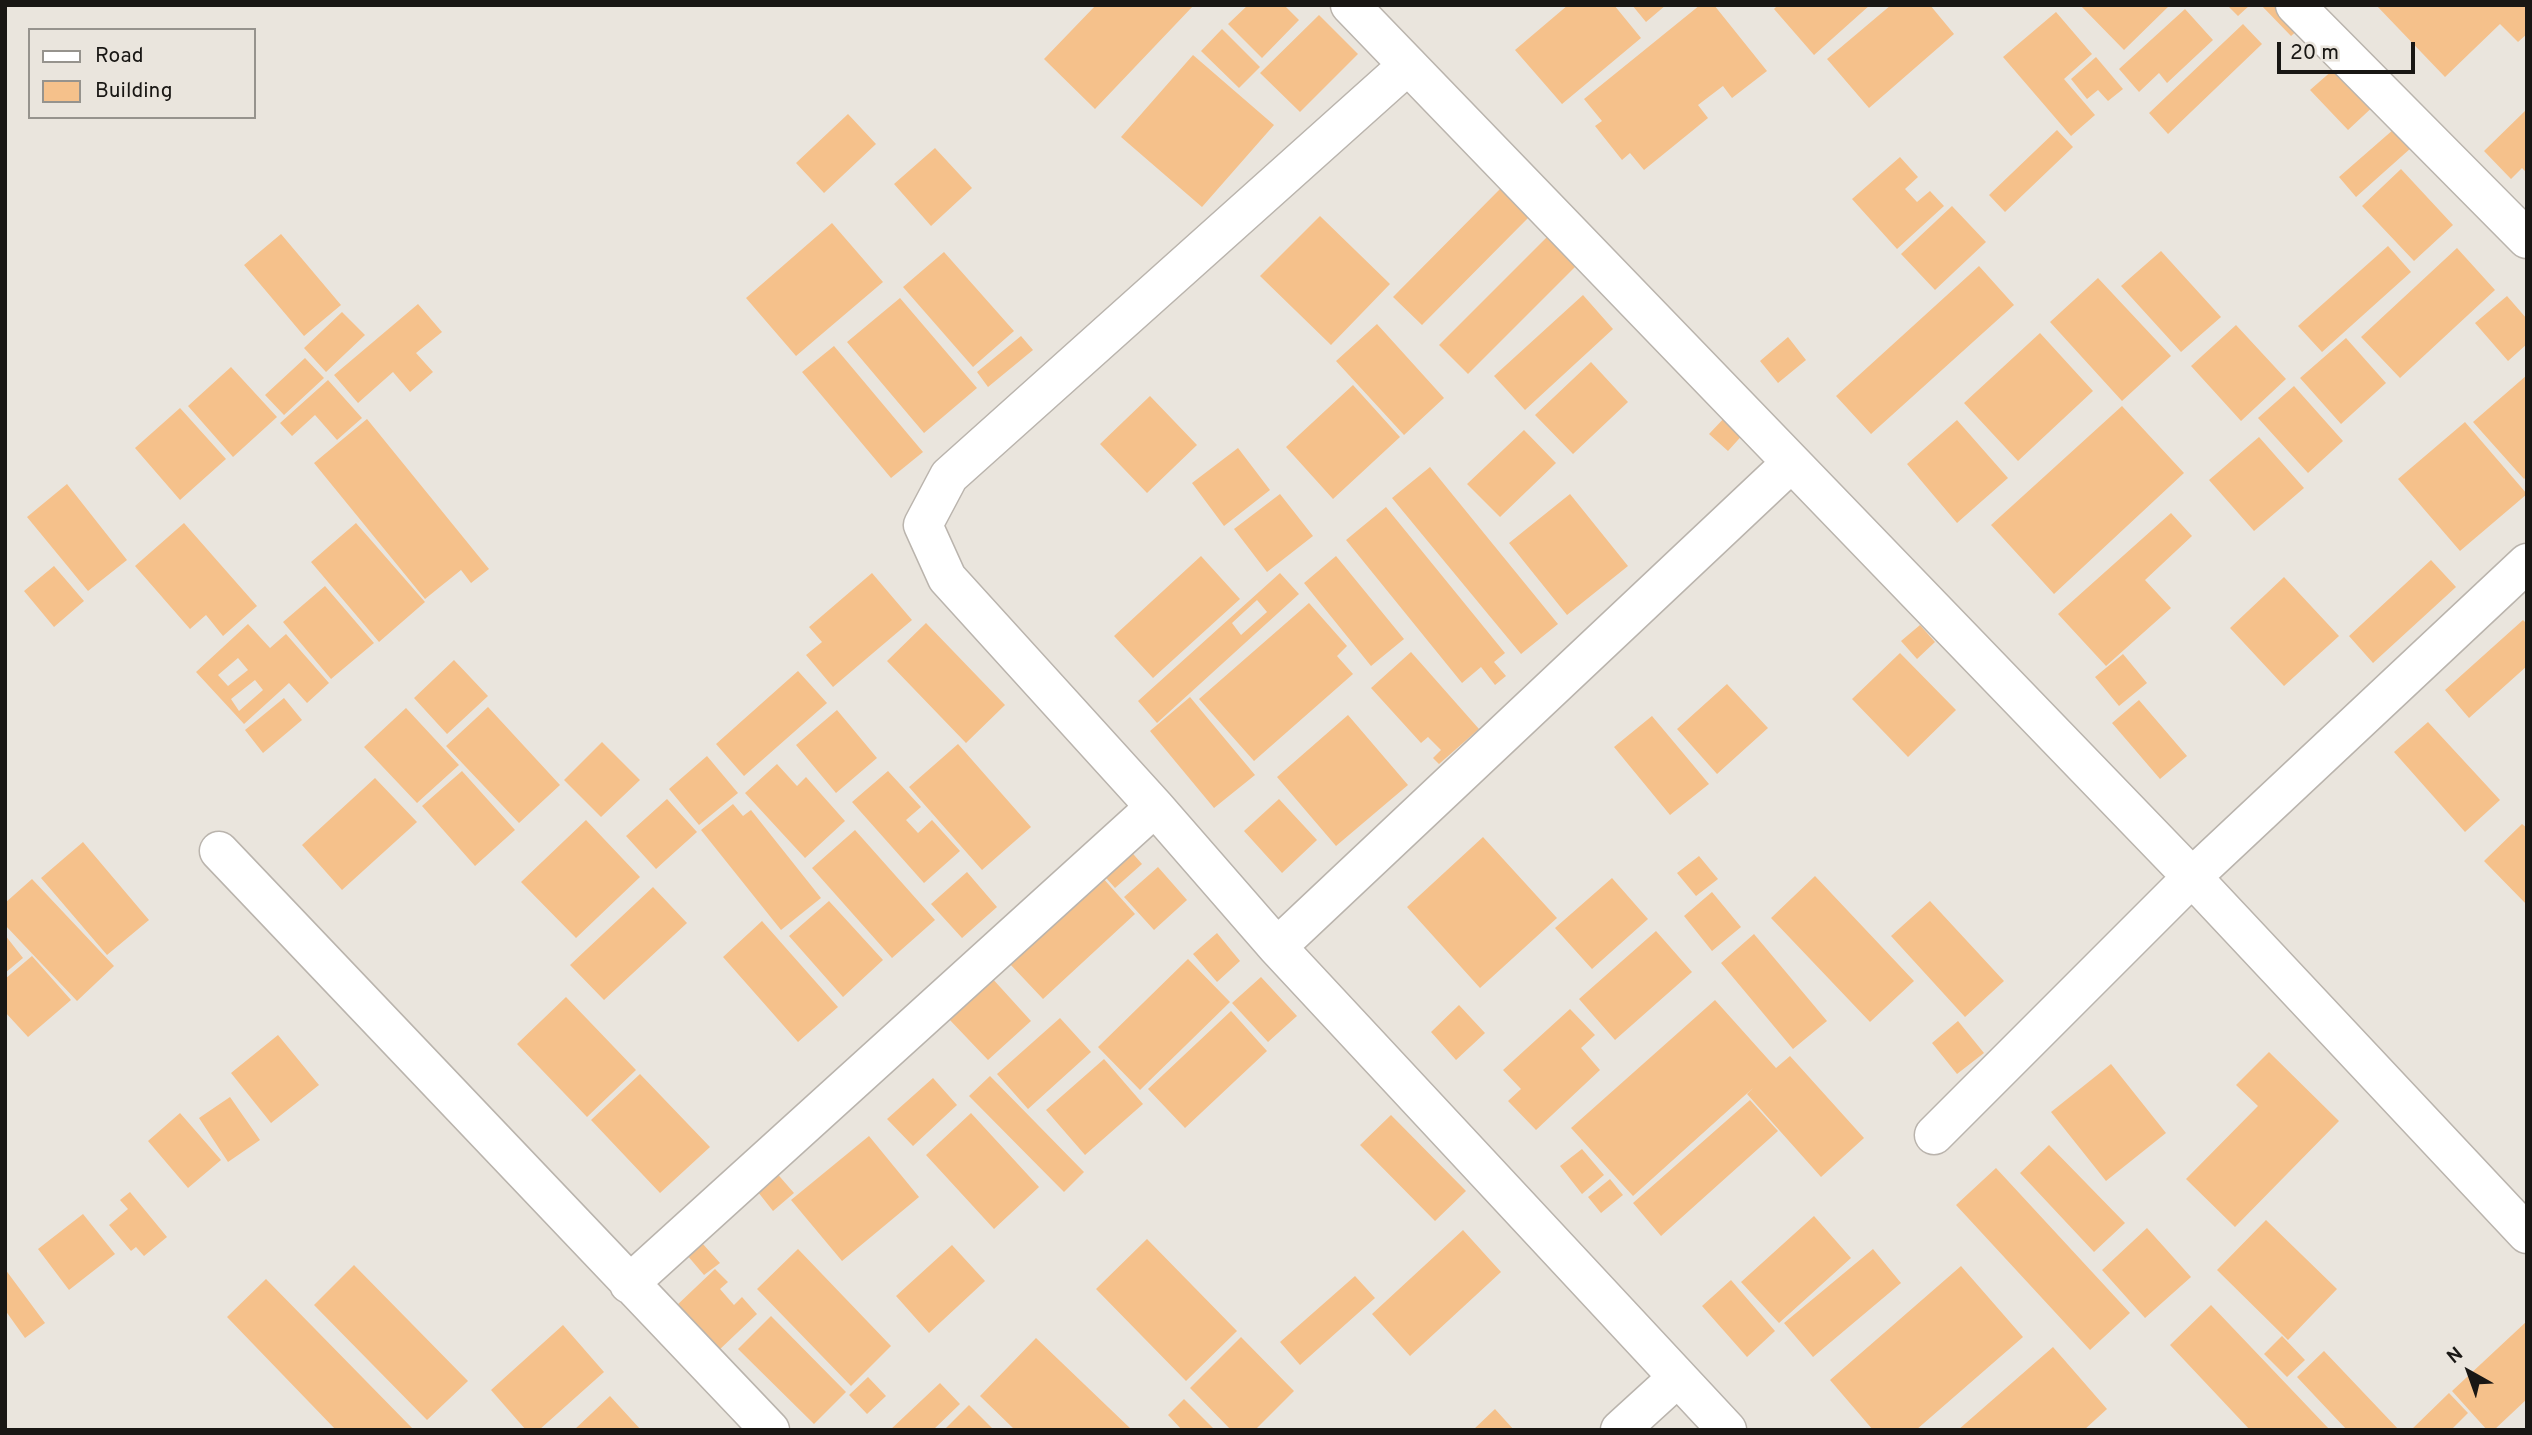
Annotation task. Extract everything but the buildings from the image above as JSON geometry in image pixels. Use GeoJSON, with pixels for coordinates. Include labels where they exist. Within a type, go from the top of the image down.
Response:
{"type":"FeatureCollection","features":[{"type":"Feature","properties":{"kind":"street"},"geometry":{"type":"LineString","coordinates":[[1350,5],[1790,464],[2192,877],[2527,1234]]}},
{"type":"Feature","properties":{"kind":"street"},"geometry":{"type":"LineString","coordinates":[[2295,5],[2527,239]]}},
{"type":"Feature","properties":{"kind":"street"},"geometry":{"type":"LineString","coordinates":[[1408,65],[949,476],[923,525],[947,578],[1155,807],[1277,947],[1727,1430]]}},
{"type":"Feature","properties":{"kind":"street"},"geometry":{"type":"LineString","coordinates":[[1277,947],[1790,464]]}},
{"type":"Feature","properties":{"kind":"street"},"geometry":{"type":"LineString","coordinates":[[1934,1135],[2192,877],[2527,562]]}},
{"type":"Feature","properties":{"kind":"street"},"geometry":{"type":"LineString","coordinates":[[629,1284],[1155,807]]}},
{"type":"Feature","properties":{"kind":"street"},"geometry":{"type":"LineString","coordinates":[[219,851],[770,1430]]}},
{"type":"Feature","properties":{"kind":"street"},"geometry":{"type":"LineString","coordinates":[[1620,1430],[1677,1378]]}}]}
